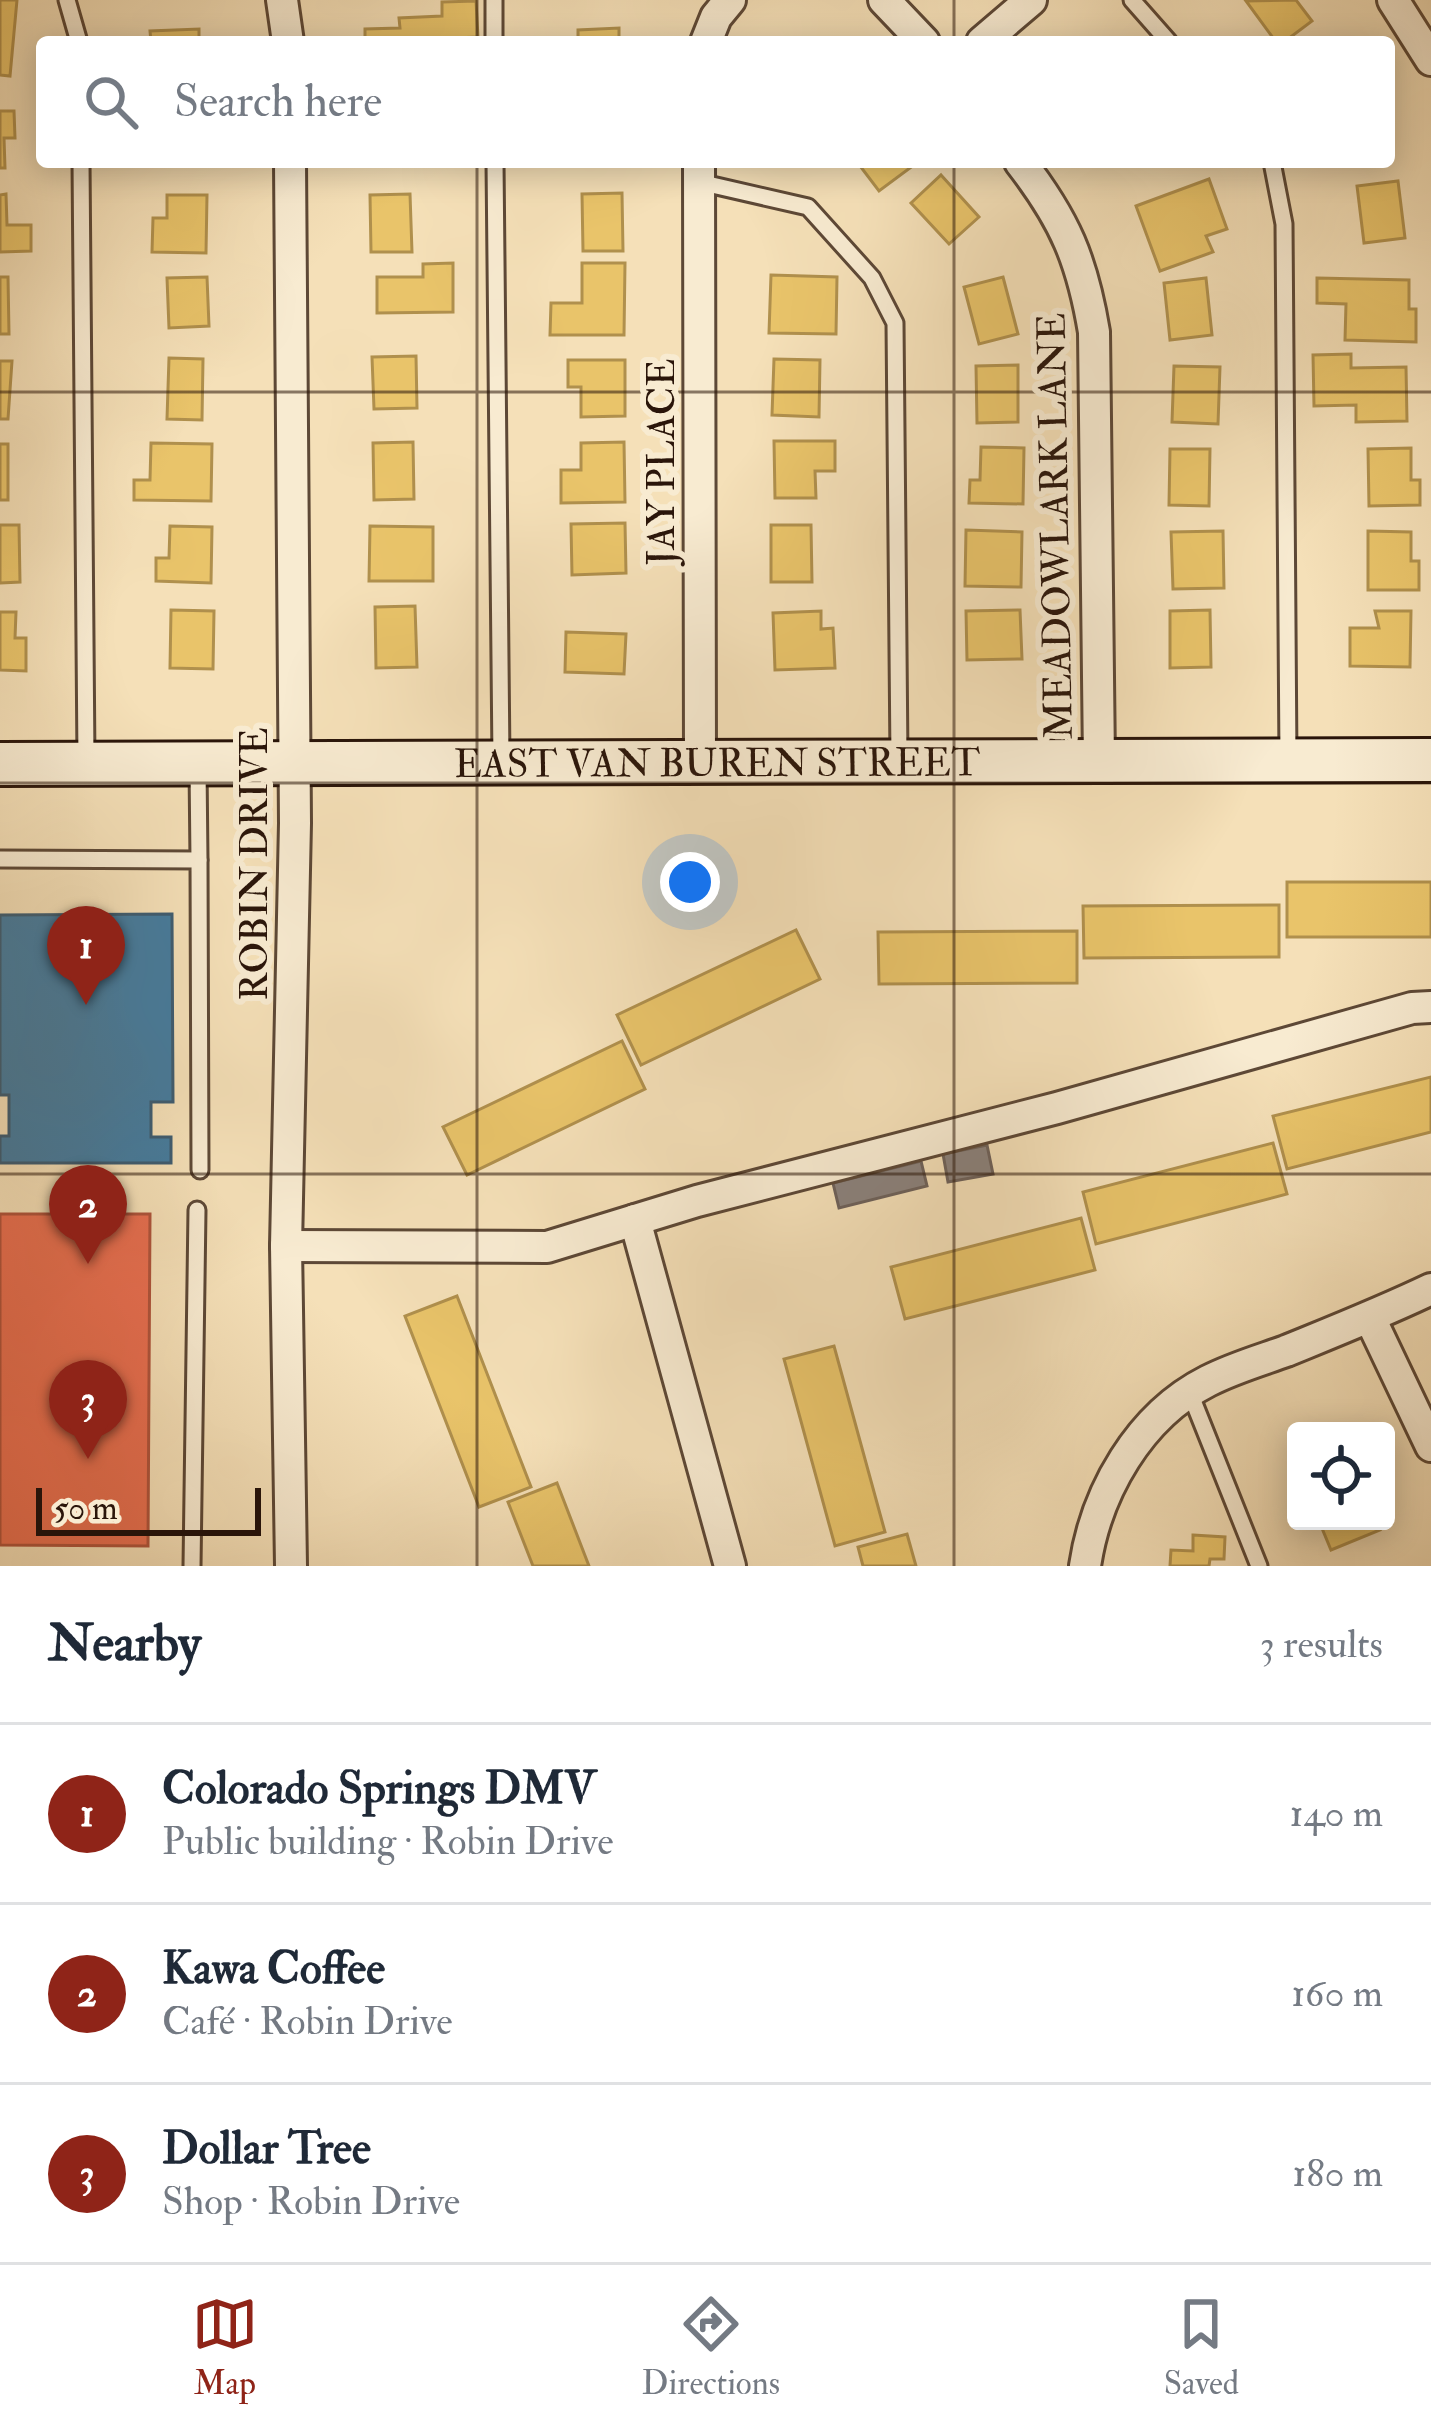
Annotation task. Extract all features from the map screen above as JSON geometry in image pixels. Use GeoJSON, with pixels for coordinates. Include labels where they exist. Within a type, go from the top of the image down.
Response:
{"type":"FeatureCollection","features":[{"type":"Feature","properties":{"kind":"street"},"geometry":{"type":"LineString","coordinates":[[282,0],[287,36]]}},
{"type":"Feature","properties":{"kind":"street"},"geometry":{"type":"LineString","coordinates":[[708,36],[716,16],[730,0]]}},
{"type":"Feature","properties":{"kind":"street"},"geometry":{"type":"LineString","coordinates":[[884,0],[918,36]]}},
{"type":"Feature","properties":{"kind":"street"},"geometry":{"type":"LineString","coordinates":[[989,36],[1031,0]]}},
{"type":"Feature","properties":{"kind":"street"},"geometry":{"type":"LineString","coordinates":[[1393,0],[1431,60]]}},
{"type":"Feature","properties":{"kind":"street","name":"ROBIN DRIVE"},"geometry":{"type":"LineString","coordinates":[[290,168],[295,763],[286,1246],[291,1566]]}},
{"type":"Feature","properties":{"kind":"street","name":"MEADOWLARK LANE"},"geometry":{"type":"LineString","coordinates":[[1024,168],[1061,221],[1084,275],[1094,332],[1099,762]]}},
{"type":"Feature","properties":{"kind":"street","name":"JAY PLACE"},"geometry":{"type":"LineString","coordinates":[[699,172],[700,762]]}},
{"type":"Feature","properties":{"kind":"street","name":"EAST VAN BUREN STREET"},"geometry":{"type":"LineString","coordinates":[[0,764],[1431,760]]}},
{"type":"Feature","properties":{"kind":"street"},"geometry":{"type":"LineString","coordinates":[[286,1246],[547,1246],[1412,1008],[1431,1007]]}},
{"type":"Feature","properties":{"kind":"street"},"geometry":{"type":"LineString","coordinates":[[635,1220],[730,1566]]}},
{"type":"Feature","properties":{"kind":"street"},"geometry":{"type":"LineString","coordinates":[[1084,1566],[1090,1529],[1113,1475],[1153,1422],[1207,1381],[1370,1318],[1431,1289]]}},
{"type":"Feature","properties":{"kind":"street"},"geometry":{"type":"LineString","coordinates":[[1370,1318],[1431,1446]]}},
{"type":"Feature","properties":{"kind":"lane"},"geometry":{"type":"LineString","coordinates":[[67,0],[77,36]]}},
{"type":"Feature","properties":{"kind":"lane"},"geometry":{"type":"LineString","coordinates":[[494,0],[494,36]]}},
{"type":"Feature","properties":{"kind":"lane"},"geometry":{"type":"LineString","coordinates":[[1132,0],[1164,36]]}},
{"type":"Feature","properties":{"kind":"lane"},"geometry":{"type":"LineString","coordinates":[[81,168],[86,764]]}},
{"type":"Feature","properties":{"kind":"lane"},"geometry":{"type":"LineString","coordinates":[[495,168],[501,763]]}},
{"type":"Feature","properties":{"kind":"lane"},"geometry":{"type":"LineString","coordinates":[[1274,168],[1284,224],[1288,762]]}},
{"type":"Feature","properties":{"kind":"lane"},"geometry":{"type":"LineString","coordinates":[[699,172],[808,207],[872,278],[895,323],[899,762]]}},
{"type":"Feature","properties":{"kind":"lane"},"geometry":{"type":"LineString","coordinates":[[198,764],[200,1170]]}},
{"type":"Feature","properties":{"kind":"lane"},"geometry":{"type":"LineString","coordinates":[[0,859],[199,860]]}},
{"type":"Feature","properties":{"kind":"lane"},"geometry":{"type":"LineString","coordinates":[[192,1566],[197,1210]]}},
{"type":"Feature","properties":{"kind":"lane"},"geometry":{"type":"LineString","coordinates":[[1190,1393],[1259,1566]]}},
{"type":"Feature","properties":{"kind":"building: Homes"},"geometry":{"type":"Polygon","coordinates":[[[0,0],[17,0],[10,76],[0,75],[0,0]]]}},
{"type":"Feature","properties":{"kind":"building: Homes"},"geometry":{"type":"Polygon","coordinates":[[[1296,0],[1312,21],[1292,36],[1272,36],[1246,1],[1296,0]]]}},
{"type":"Feature","properties":{"kind":"building: Homes"},"geometry":{"type":"Polygon","coordinates":[[[476,1],[478,36],[365,36],[365,29],[400,28],[399,18],[442,16],[442,2],[476,1]]]}},
{"type":"Feature","properties":{"kind":"building: Homes"},"geometry":{"type":"Polygon","coordinates":[[[619,28],[619,36],[578,36],[578,30],[619,28]]]}},
{"type":"Feature","properties":{"kind":"building: Homes"},"geometry":{"type":"Polygon","coordinates":[[[199,29],[199,36],[150,36],[150,31],[199,29]]]}},
{"type":"Feature","properties":{"kind":"building: Homes"},"geometry":{"type":"Polygon","coordinates":[[[0,111],[14,111],[15,138],[4,138],[5,168],[0,168],[0,111]]]}},
{"type":"Feature","properties":{"kind":"building: Homes"},"geometry":{"type":"Polygon","coordinates":[[[862,168],[910,168],[879,191],[862,168]]]}},
{"type":"Feature","properties":{"kind":"building: Homes"},"geometry":{"type":"Polygon","coordinates":[[[941,175],[979,217],[949,244],[911,203],[941,175]]]}},
{"type":"Feature","properties":{"kind":"building: Homes"},"geometry":{"type":"Polygon","coordinates":[[[1209,179],[1227,229],[1206,236],[1213,252],[1160,271],[1136,206],[1209,179]]]}},
{"type":"Feature","properties":{"kind":"building: Homes"},"geometry":{"type":"Polygon","coordinates":[[[1398,181],[1405,238],[1364,243],[1357,186],[1398,181]]]}},
{"type":"Feature","properties":{"kind":"building: Homes"},"geometry":{"type":"Polygon","coordinates":[[[622,193],[623,251],[583,251],[582,194],[622,193]]]}},
{"type":"Feature","properties":{"kind":"building: Homes"},"geometry":{"type":"Polygon","coordinates":[[[6,194],[7,225],[31,225],[31,251],[0,252],[0,195],[6,194]]]}},
{"type":"Feature","properties":{"kind":"building: Homes"},"geometry":{"type":"Polygon","coordinates":[[[410,194],[412,252],[371,252],[370,195],[410,194]]]}},
{"type":"Feature","properties":{"kind":"building: Homes"},"geometry":{"type":"Polygon","coordinates":[[[167,195],[207,195],[206,253],[152,252],[153,218],[167,218],[167,195]]]}},
{"type":"Feature","properties":{"kind":"building: Homes"},"geometry":{"type":"Polygon","coordinates":[[[453,263],[453,312],[377,313],[377,277],[423,277],[423,264],[453,263]]]}},
{"type":"Feature","properties":{"kind":"building: Homes"},"geometry":{"type":"Polygon","coordinates":[[[582,263],[625,263],[624,335],[550,335],[551,303],[582,303],[582,263]]]}},
{"type":"Feature","properties":{"kind":"building: Homes"},"geometry":{"type":"Polygon","coordinates":[[[771,275],[837,277],[836,334],[769,333],[771,275]]]}},
{"type":"Feature","properties":{"kind":"building: Homes"},"geometry":{"type":"Polygon","coordinates":[[[0,277],[8,277],[9,334],[0,334],[0,277]]]}},
{"type":"Feature","properties":{"kind":"building: Homes"},"geometry":{"type":"Polygon","coordinates":[[[207,277],[209,326],[169,328],[167,278],[207,277]]]}},
{"type":"Feature","properties":{"kind":"building: Homes"},"geometry":{"type":"Polygon","coordinates":[[[1003,277],[1018,334],[979,344],[964,287],[1003,277]]]}},
{"type":"Feature","properties":{"kind":"building: Homes"},"geometry":{"type":"Polygon","coordinates":[[[1206,278],[1212,335],[1170,340],[1164,283],[1206,278]]]}},
{"type":"Feature","properties":{"kind":"building: Homes"},"geometry":{"type":"Polygon","coordinates":[[[1317,278],[1409,280],[1409,309],[1416,309],[1416,342],[1345,340],[1346,304],[1317,303],[1317,278]]]}},
{"type":"Feature","properties":{"kind":"building: Homes"},"geometry":{"type":"Polygon","coordinates":[[[1351,354],[1351,368],[1406,367],[1407,421],[1356,422],[1356,405],[1314,406],[1313,355],[1351,354]]]}},
{"type":"Feature","properties":{"kind":"building: Homes"},"geometry":{"type":"Polygon","coordinates":[[[416,356],[417,408],[374,409],[372,357],[416,356]]]}},
{"type":"Feature","properties":{"kind":"building: Homes"},"geometry":{"type":"Polygon","coordinates":[[[169,358],[203,359],[202,420],[167,419],[169,358]]]}},
{"type":"Feature","properties":{"kind":"building: Homes"},"geometry":{"type":"Polygon","coordinates":[[[774,359],[820,360],[819,417],[772,415],[774,359]]]}},
{"type":"Feature","properties":{"kind":"building: Homes"},"geometry":{"type":"Polygon","coordinates":[[[568,360],[625,360],[625,416],[581,417],[581,387],[568,387],[568,360]]]}},
{"type":"Feature","properties":{"kind":"building: Homes"},"geometry":{"type":"Polygon","coordinates":[[[0,361],[12,361],[8,419],[0,419],[0,361]]]}},
{"type":"Feature","properties":{"kind":"building: Homes"},"geometry":{"type":"Polygon","coordinates":[[[1018,365],[1018,422],[977,423],[976,366],[1018,365]]]}},
{"type":"Feature","properties":{"kind":"building: Homes"},"geometry":{"type":"Polygon","coordinates":[[[1174,366],[1220,367],[1218,424],[1172,422],[1174,366]]]}},
{"type":"Feature","properties":{"kind":"building: Homes"},"geometry":{"type":"Polygon","coordinates":[[[774,441],[835,441],[835,471],[815,471],[816,498],[775,498],[774,441]]]}},
{"type":"Feature","properties":{"kind":"building: Homes"},"geometry":{"type":"Polygon","coordinates":[[[413,442],[414,499],[374,500],[373,443],[413,442]]]}},
{"type":"Feature","properties":{"kind":"building: Homes"},"geometry":{"type":"Polygon","coordinates":[[[624,442],[625,502],[561,503],[561,470],[581,470],[581,443],[624,442]]]}},
{"type":"Feature","properties":{"kind":"building: Homes"},"geometry":{"type":"Polygon","coordinates":[[[151,443],[212,444],[211,501],[134,500],[134,480],[150,480],[151,443]]]}},
{"type":"Feature","properties":{"kind":"building: Homes"},"geometry":{"type":"Polygon","coordinates":[[[0,444],[8,444],[8,500],[0,500],[0,444]]]}},
{"type":"Feature","properties":{"kind":"building: Homes"},"geometry":{"type":"Polygon","coordinates":[[[981,447],[1024,448],[1023,504],[969,503],[970,480],[980,480],[981,447]]]}},
{"type":"Feature","properties":{"kind":"building: Homes"},"geometry":{"type":"Polygon","coordinates":[[[1411,448],[1411,480],[1420,480],[1420,505],[1369,506],[1368,449],[1411,448]]]}},
{"type":"Feature","properties":{"kind":"building: Homes"},"geometry":{"type":"Polygon","coordinates":[[[1170,449],[1210,449],[1209,506],[1169,505],[1170,449]]]}},
{"type":"Feature","properties":{"kind":"building: Homes"},"geometry":{"type":"Polygon","coordinates":[[[625,523],[626,573],[572,575],[571,524],[625,523]]]}},
{"type":"Feature","properties":{"kind":"building: Homes"},"geometry":{"type":"Polygon","coordinates":[[[0,525],[19,525],[20,582],[0,583],[0,525]]]}},
{"type":"Feature","properties":{"kind":"building: Homes"},"geometry":{"type":"Polygon","coordinates":[[[771,525],[811,525],[812,582],[771,582],[771,525]]]}},
{"type":"Feature","properties":{"kind":"building: Homes"},"geometry":{"type":"Polygon","coordinates":[[[170,526],[212,527],[211,583],[156,581],[156,558],[169,558],[170,526]]]}},
{"type":"Feature","properties":{"kind":"building: Homes"},"geometry":{"type":"Polygon","coordinates":[[[370,526],[433,527],[433,581],[369,581],[370,526]]]}},
{"type":"Feature","properties":{"kind":"building: Homes"},"geometry":{"type":"Polygon","coordinates":[[[966,530],[1022,532],[1021,587],[965,586],[966,530]]]}},
{"type":"Feature","properties":{"kind":"building: Homes"},"geometry":{"type":"Polygon","coordinates":[[[1223,531],[1224,588],[1173,589],[1171,532],[1223,531]]]}},
{"type":"Feature","properties":{"kind":"building: Homes"},"geometry":{"type":"Polygon","coordinates":[[[1368,531],[1411,532],[1411,561],[1419,561],[1419,590],[1368,590],[1368,531]]]}},
{"type":"Feature","properties":{"kind":"building: Homes"},"geometry":{"type":"Polygon","coordinates":[[[415,606],[417,667],[376,668],[375,607],[415,606]]]}},
{"type":"Feature","properties":{"kind":"building: Homes"},"geometry":{"type":"Polygon","coordinates":[[[171,610],[214,611],[213,669],[170,668],[171,610]]]}},
{"type":"Feature","properties":{"kind":"building: Homes"},"geometry":{"type":"Polygon","coordinates":[[[1020,610],[1022,659],[967,660],[966,611],[1020,610]]]}},
{"type":"Feature","properties":{"kind":"building: Homes"},"geometry":{"type":"Polygon","coordinates":[[[1210,610],[1211,667],[1170,668],[1170,611],[1210,610]]]}},
{"type":"Feature","properties":{"kind":"building: Homes"},"geometry":{"type":"Polygon","coordinates":[[[821,611],[821,629],[833,628],[835,668],[775,670],[773,613],[821,611]]]}},
{"type":"Feature","properties":{"kind":"building: Homes"},"geometry":{"type":"Polygon","coordinates":[[[1375,611],[1411,611],[1410,667],[1350,666],[1350,628],[1379,628],[1375,611]]]}},
{"type":"Feature","properties":{"kind":"building: Homes"},"geometry":{"type":"Polygon","coordinates":[[[0,612],[16,612],[15,638],[26,638],[26,671],[0,670],[0,612]]]}},
{"type":"Feature","properties":{"kind":"building: Homes"},"geometry":{"type":"Polygon","coordinates":[[[566,632],[626,634],[624,674],[565,672],[566,632]]]}},
{"type":"Feature","properties":{"kind":"building: Homes"},"geometry":{"type":"Polygon","coordinates":[[[1287,882],[1431,882],[1431,937],[1287,937],[1287,882]]]}},
{"type":"Feature","properties":{"kind":"building: Homes"},"geometry":{"type":"Polygon","coordinates":[[[1279,905],[1279,957],[1084,958],[1083,906],[1279,905]]]}},
{"type":"Feature","properties":{"kind":"building: Homes"},"geometry":{"type":"Polygon","coordinates":[[[796,930],[820,979],[641,1065],[617,1015],[796,930]]]}},
{"type":"Feature","properties":{"kind":"building: Homes"},"geometry":{"type":"Polygon","coordinates":[[[1077,931],[1077,983],[879,984],[878,932],[1077,931]]]}},
{"type":"Feature","properties":{"kind":"building: Homes"},"geometry":{"type":"Polygon","coordinates":[[[622,1041],[645,1089],[467,1175],[443,1127],[622,1041]]]}},
{"type":"Feature","properties":{"kind":"building: Homes"},"geometry":{"type":"Polygon","coordinates":[[[1431,1077],[1431,1132],[1287,1169],[1273,1116],[1431,1077]]]}},
{"type":"Feature","properties":{"kind":"building: Homes"},"geometry":{"type":"Polygon","coordinates":[[[1273,1143],[1287,1194],[1096,1244],[1083,1192],[1273,1143]]]}},
{"type":"Feature","properties":{"kind":"building: Homes"},"geometry":{"type":"Polygon","coordinates":[[[1081,1218],[1095,1270],[905,1319],[891,1267],[1081,1218]]]}},
{"type":"Feature","properties":{"kind":"building: Homes"},"geometry":{"type":"Polygon","coordinates":[[[457,1296],[531,1487],[479,1507],[405,1316],[457,1296]]]}},
{"type":"Feature","properties":{"kind":"building: Homes"},"geometry":{"type":"Polygon","coordinates":[[[834,1346],[885,1532],[835,1546],[784,1359],[834,1346]]]}},
{"type":"Feature","properties":{"kind":"building: Homes"},"geometry":{"type":"Polygon","coordinates":[[[557,1483],[589,1566],[533,1566],[508,1502],[557,1483]]]}},
{"type":"Feature","properties":{"kind":"building: Homes"},"geometry":{"type":"Polygon","coordinates":[[[1323,1530],[1380,1530],[1331,1550],[1323,1530]]]}},
{"type":"Feature","properties":{"kind":"building: Homes"},"geometry":{"type":"Polygon","coordinates":[[[907,1534],[916,1566],[863,1566],[858,1547],[907,1534]]]}},
{"type":"Feature","properties":{"kind":"building: Homes"},"geometry":{"type":"Polygon","coordinates":[[[1193,1535],[1225,1537],[1224,1559],[1210,1559],[1209,1566],[1170,1566],[1171,1550],[1193,1551],[1193,1535]]]}},
{"type":"Feature","properties":{"kind":"building: Shops"},"geometry":{"type":"Polygon","coordinates":[[[0,1214],[150,1214],[148,1546],[0,1545],[0,1214]]]}},
{"type":"Feature","properties":{"kind":"building: Public"},"geometry":{"type":"Polygon","coordinates":[[[172,914],[173,1102],[151,1102],[151,1137],[171,1137],[171,1163],[0,1163],[0,1136],[9,1136],[9,1095],[0,1095],[0,915],[172,914]]]}},
{"type":"Feature","properties":{"kind":"building: Industry"},"geometry":{"type":"Polygon","coordinates":[[[987,1145],[993,1174],[948,1182],[943,1154],[987,1145]]]}},
{"type":"Feature","properties":{"kind":"building: Industry"},"geometry":{"type":"Polygon","coordinates":[[[921,1161],[927,1186],[839,1208],[833,1183],[921,1161]]]}},
{"type":"Feature","properties":{"kind":"place","name":"Colorado Springs DMV"},"geometry":{"type":"Point","coordinates":[86,1005]}},
{"type":"Feature","properties":{"kind":"place","name":"Kawa Coffee"},"geometry":{"type":"Point","coordinates":[88,1264]}},
{"type":"Feature","properties":{"kind":"place","name":"Dollar Tree"},"geometry":{"type":"Point","coordinates":[88,1459]}}]}
